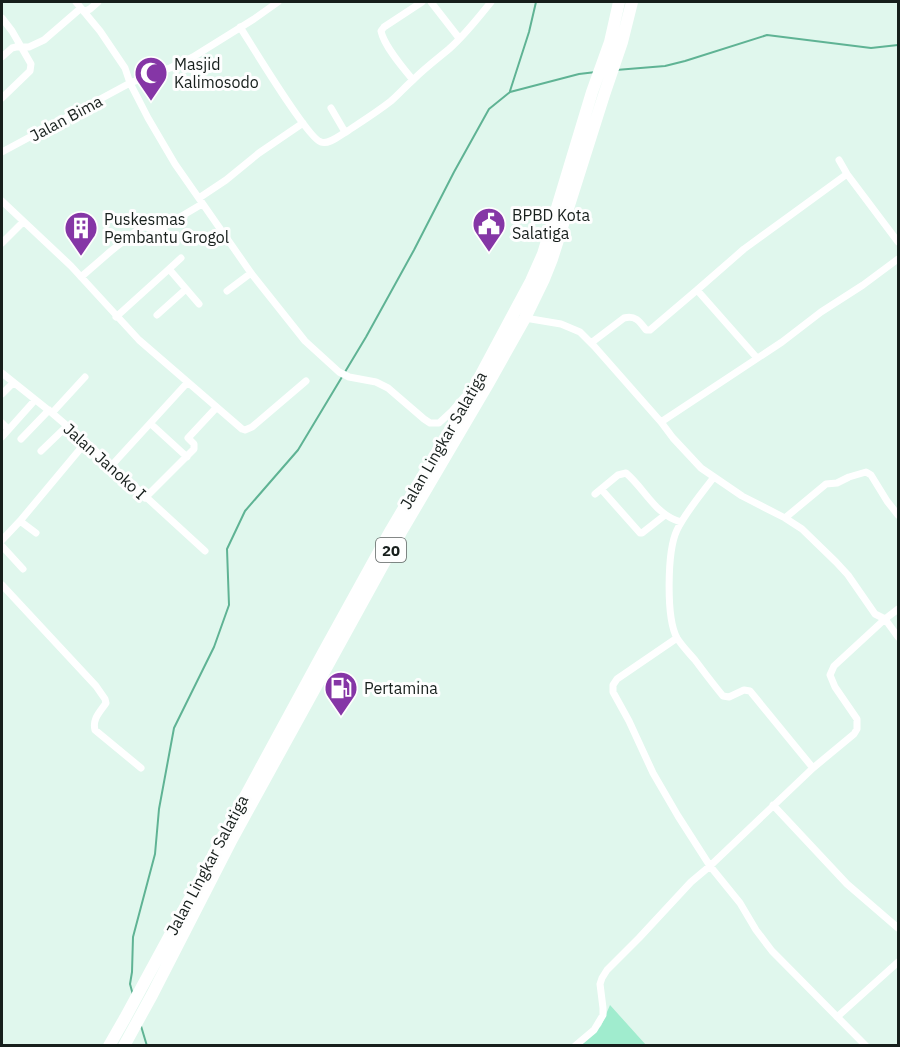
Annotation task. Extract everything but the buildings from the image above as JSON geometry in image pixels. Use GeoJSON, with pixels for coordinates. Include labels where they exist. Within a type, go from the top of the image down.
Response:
{"type":"FeatureCollection","features":[{"type":"Feature","properties":{"kind":"highway","name":"Jalan Lingkar Salatiga"},"geometry":{"type":"LineString","coordinates":[[616,42],[619,2]]}},
{"type":"Feature","properties":{"kind":"highway","name":"Jalan Lingkar Salatiga"},"geometry":{"type":"LineString","coordinates":[[124,1046],[232,839],[505,343],[521,301],[543,255],[616,42],[632,2]]}},
{"type":"Feature","properties":{"kind":"highway","name":"Jalan Lingkar Salatiga"},"geometry":{"type":"LineString","coordinates":[[505,343],[525,318],[552,259],[598,94]]}},
{"type":"Feature","properties":{"kind":"highway","name":"Jalan Lingkar Salatiga"},"geometry":{"type":"LineString","coordinates":[[109,1046],[385,541],[484,382]]}},
{"type":"Feature","properties":{"kind":"street"},"geometry":{"type":"LineString","coordinates":[[76,2],[110,44],[125,68],[130,83],[162,142],[201,201],[251,273],[305,341],[339,372],[349,377],[376,382],[388,388],[430,423],[439,423],[484,382]]}},
{"type":"Feature","properties":{"kind":"street"},"geometry":{"type":"LineString","coordinates":[[2,57],[12,48],[29,47],[44,40],[83,10],[90,9],[98,2]]}},
{"type":"Feature","properties":{"kind":"street","name":"Jalan Bima"},"geometry":{"type":"LineString","coordinates":[[3,148],[65,119],[130,83],[193,57],[278,2]]}},
{"type":"Feature","properties":{"kind":"street"},"geometry":{"type":"LineString","coordinates":[[413,80],[386,44],[381,31],[422,2]]}},
{"type":"Feature","properties":{"kind":"street"},"geometry":{"type":"LineString","coordinates":[[430,2],[459,38]]}},
{"type":"Feature","properties":{"kind":"street"},"geometry":{"type":"LineString","coordinates":[[240,27],[268,73],[303,123],[323,143],[331,141],[373,115],[393,99],[450,48],[490,2]]}},
{"type":"Feature","properties":{"kind":"street"},"geometry":{"type":"LineString","coordinates":[[2,18],[32,64],[30,71],[2,98]]}},
{"type":"Feature","properties":{"kind":"street"},"geometry":{"type":"LineString","coordinates":[[331,108],[345,132]]}},
{"type":"Feature","properties":{"kind":"street"},"geometry":{"type":"LineString","coordinates":[[81,277],[140,228],[160,229],[201,201],[259,153],[303,123]]}},
{"type":"Feature","properties":{"kind":"street"},"geometry":{"type":"LineString","coordinates":[[838,160],[898,242]]}},
{"type":"Feature","properties":{"kind":"street"},"geometry":{"type":"LineString","coordinates":[[591,343],[624,318],[631,317],[641,322],[646,330],[650,330],[744,249],[847,174]]}},
{"type":"Feature","properties":{"kind":"street"},"geometry":{"type":"LineString","coordinates":[[2,201],[71,266],[139,340],[242,429],[249,429],[306,381]]}},
{"type":"Feature","properties":{"kind":"street"},"geometry":{"type":"LineString","coordinates":[[2,243],[23,222]]}},
{"type":"Feature","properties":{"kind":"street"},"geometry":{"type":"LineString","coordinates":[[116,316],[181,258]]}},
{"type":"Feature","properties":{"kind":"street"},"geometry":{"type":"LineString","coordinates":[[661,422],[898,259]]}},
{"type":"Feature","properties":{"kind":"street"},"geometry":{"type":"LineString","coordinates":[[169,269],[199,303]]}},
{"type":"Feature","properties":{"kind":"street"},"geometry":{"type":"LineString","coordinates":[[227,291],[251,273]]}},
{"type":"Feature","properties":{"kind":"street"},"geometry":{"type":"LineString","coordinates":[[157,315],[186,289]]}},
{"type":"Feature","properties":{"kind":"street"},"geometry":{"type":"LineString","coordinates":[[697,290],[757,358]]}},
{"type":"Feature","properties":{"kind":"street"},"geometry":{"type":"LineString","coordinates":[[525,318],[568,326],[580,332],[700,468],[742,496],[802,529],[848,575],[875,614],[885,620],[898,637]]}},
{"type":"Feature","properties":{"kind":"street","name":"Jalan Janoko I"},"geometry":{"type":"LineString","coordinates":[[2,373],[86,442],[205,551]]}},
{"type":"Feature","properties":{"kind":"street"},"geometry":{"type":"LineString","coordinates":[[21,439],[85,377]]}},
{"type":"Feature","properties":{"kind":"street"},"geometry":{"type":"LineString","coordinates":[[2,394],[13,383]]}},
{"type":"Feature","properties":{"kind":"street"},"geometry":{"type":"LineString","coordinates":[[112,465],[188,383]]}},
{"type":"Feature","properties":{"kind":"street"},"geometry":{"type":"LineString","coordinates":[[2,437],[35,400]]}},
{"type":"Feature","properties":{"kind":"street"},"geometry":{"type":"LineString","coordinates":[[145,498],[195,447],[188,438],[216,408]]}},
{"type":"Feature","properties":{"kind":"street"},"geometry":{"type":"LineString","coordinates":[[2,423],[8,429]]}},
{"type":"Feature","properties":{"kind":"street"},"geometry":{"type":"LineString","coordinates":[[151,424],[187,457]]}},
{"type":"Feature","properties":{"kind":"street"},"geometry":{"type":"LineString","coordinates":[[41,452],[67,426]]}},
{"type":"Feature","properties":{"kind":"street"},"geometry":{"type":"LineString","coordinates":[[2,540],[86,442]]}},
{"type":"Feature","properties":{"kind":"street"},"geometry":{"type":"LineString","coordinates":[[785,518],[826,484],[837,483],[866,472],[871,475],[886,501],[898,515]]}},
{"type":"Feature","properties":{"kind":"street"},"geometry":{"type":"LineString","coordinates":[[665,515],[640,533],[598,492],[618,475],[626,473],[661,513],[681,522]]}},
{"type":"Feature","properties":{"kind":"street"},"geometry":{"type":"LineString","coordinates":[[714,477],[681,522],[673,540],[669,583],[677,638],[725,697],[746,689],[752,692],[813,768]]}},
{"type":"Feature","properties":{"kind":"street"},"geometry":{"type":"LineString","coordinates":[[20,521],[36,533]]}},
{"type":"Feature","properties":{"kind":"street"},"geometry":{"type":"LineString","coordinates":[[2,546],[23,569]]}},
{"type":"Feature","properties":{"kind":"street"},"geometry":{"type":"LineString","coordinates":[[2,585],[96,686],[106,703],[95,718],[95,730],[141,768]]}},
{"type":"Feature","properties":{"kind":"street"},"geometry":{"type":"LineString","coordinates":[[575,1046],[594,1030],[603,1015],[600,984],[607,970],[691,882],[813,768],[849,739],[857,729],[857,719],[832,684],[831,671],[838,662],[898,609]]}},
{"type":"Feature","properties":{"kind":"street"},"geometry":{"type":"LineString","coordinates":[[677,638],[617,679],[612,688],[616,699],[667,798],[710,866],[740,903],[765,944],[866,1046]]}},
{"type":"Feature","properties":{"kind":"street"},"geometry":{"type":"LineString","coordinates":[[773,805],[847,884],[898,928]]}},
{"type":"Feature","properties":{"kind":"street"},"geometry":{"type":"LineString","coordinates":[[837,1017],[898,962]]}},
{"type":"Feature","properties":{"kind":"green space"},"geometry":{"type":"Polygon","coordinates":[[[610,1005],[646,1045],[578,1046],[601,1026],[610,1005]]]}},
{"type":"Feature","properties":{"kind":"waterway"},"geometry":{"type":"LineString","coordinates":[[510,91],[536,2]]}},
{"type":"Feature","properties":{"kind":"waterway"},"geometry":{"type":"LineString","coordinates":[[616,70],[665,66],[767,35],[871,48],[898,45]]}},
{"type":"Feature","properties":{"kind":"waterway"},"geometry":{"type":"LineString","coordinates":[[133,995],[130,984],[133,937],[155,854],[159,809],[174,728],[214,647],[229,605],[227,549],[245,511],[298,450],[366,337],[489,109],[510,92],[579,74],[596,72]]}},
{"type":"Feature","properties":{"kind":"waterway"},"geometry":{"type":"LineString","coordinates":[[141,1026],[147,1046]]}},
{"type":"Feature","properties":{"kind":"place","name":"Masjid Kalimosodo"},"geometry":{"type":"Point","coordinates":[151,102]}},
{"type":"Feature","properties":{"kind":"place","name":"BPBD Kota Salatiga"},"geometry":{"type":"Point","coordinates":[489,253]}},
{"type":"Feature","properties":{"kind":"place","name":"Puskesmas Pembantu Grogol"},"geometry":{"type":"Point","coordinates":[81,257]}},
{"type":"Feature","properties":{"kind":"place","name":"Pertamina"},"geometry":{"type":"Point","coordinates":[341,717]}}]}
